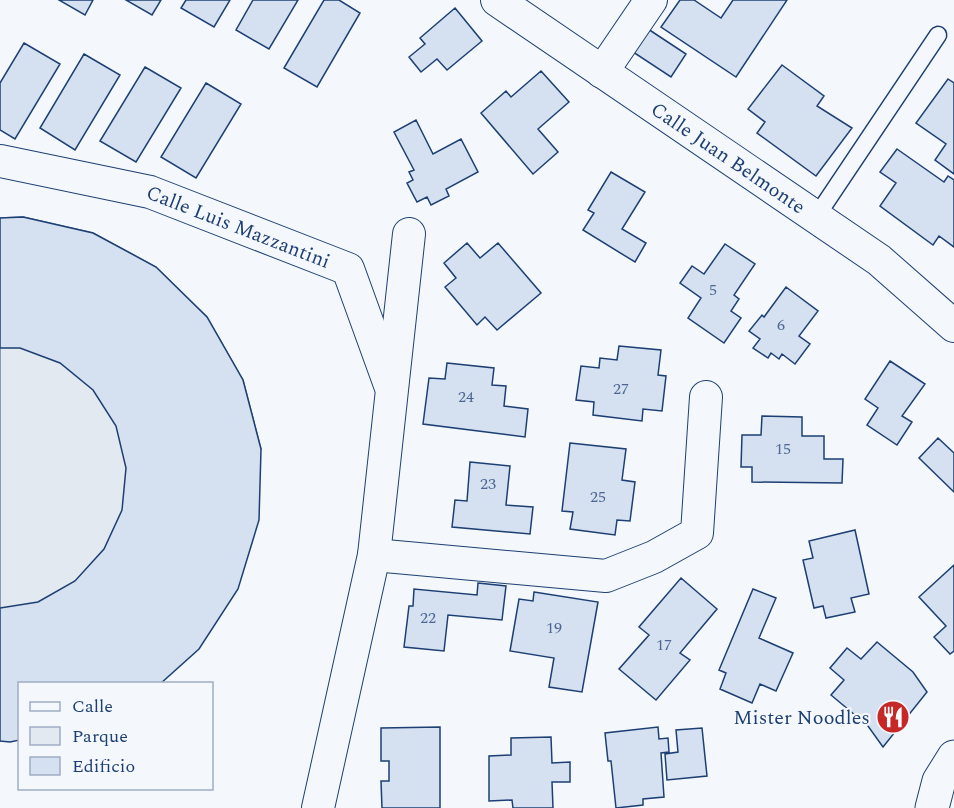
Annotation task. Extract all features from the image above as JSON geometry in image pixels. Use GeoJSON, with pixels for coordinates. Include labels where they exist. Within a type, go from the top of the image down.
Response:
{"type":"FeatureCollection","features":[{"type":"Feature","properties":{"kind":"street","name":"Calle Juan Belmonte"},"geometry":{"type":"LineString","coordinates":[[497,0],[879,260],[954,326]]}},
{"type":"Feature","properties":{"kind":"street"},"geometry":{"type":"LineString","coordinates":[[602,72],[651,0]]}},
{"type":"Feature","properties":{"kind":"street","name":"Calle Luis Mazzantini"},"geometry":{"type":"LineString","coordinates":[[0,161],[150,192],[348,269],[393,391]]}},
{"type":"Feature","properties":{"kind":"street","name":"Calle Luis Mazzantini"},"geometry":{"type":"LineString","coordinates":[[318,808],[374,555],[409,234]]}},
{"type":"Feature","properties":{"kind":"street"},"geometry":{"type":"LineString","coordinates":[[374,555],[606,576],[654,557],[697,533],[706,397]]}},
{"type":"Feature","properties":{"kind":"street"},"geometry":{"type":"LineString","coordinates":[[932,808],[939,781],[954,756]]}},
{"type":"Feature","properties":{"kind":"lane"},"geometry":{"type":"LineString","coordinates":[[816,217],[938,34]]}},
{"type":"Feature","properties":{"kind":"green space"},"geometry":{"type":"Polygon","coordinates":[[[23,217],[93,233],[156,267],[207,317],[243,380],[261,449],[22,682],[18,682],[18,740],[0,741],[0,218],[23,217]]]}},
{"type":"Feature","properties":{"kind":"building"},"geometry":{"type":"Polygon","coordinates":[[[59,0],[93,0],[85,15],[59,0]]]}},
{"type":"Feature","properties":{"kind":"building"},"geometry":{"type":"Polygon","coordinates":[[[126,0],[161,0],[152,15],[126,0]]]}},
{"type":"Feature","properties":{"kind":"building"},"geometry":{"type":"Polygon","coordinates":[[[186,0],[230,0],[214,27],[181,8],[186,0]]]}},
{"type":"Feature","properties":{"kind":"building"},"geometry":{"type":"Polygon","coordinates":[[[253,0],[298,0],[269,49],[236,30],[253,0]]]}},
{"type":"Feature","properties":{"kind":"building"},"geometry":{"type":"Polygon","coordinates":[[[324,0],[339,0],[360,13],[317,87],[284,68],[324,0]]]}},
{"type":"Feature","properties":{"kind":"building"},"geometry":{"type":"Polygon","coordinates":[[[680,0],[694,0],[721,18],[733,0],[787,0],[736,77],[661,27],[680,0]]]}},
{"type":"Feature","properties":{"kind":"building"},"geometry":{"type":"Polygon","coordinates":[[[455,8],[482,41],[447,70],[437,59],[421,72],[409,57],[425,44],[420,38],[455,8]]]}},
{"type":"Feature","properties":{"kind":"building"},"geometry":{"type":"Polygon","coordinates":[[[645,27],[686,54],[671,77],[630,50],[645,27]]]}},
{"type":"Feature","properties":{"kind":"building"},"geometry":{"type":"Polygon","coordinates":[[[24,43],[60,64],[15,139],[0,130],[0,83],[24,43]]]}},
{"type":"Feature","properties":{"kind":"building"},"geometry":{"type":"Polygon","coordinates":[[[84,54],[120,75],[75,150],[40,128],[84,54]]]}},
{"type":"Feature","properties":{"kind":"building"},"geometry":{"type":"Polygon","coordinates":[[[782,65],[824,96],[817,106],[852,128],[816,176],[757,133],[765,122],[748,109],[782,65]]]}},
{"type":"Feature","properties":{"kind":"building"},"geometry":{"type":"Polygon","coordinates":[[[145,67],[181,88],[136,162],[100,141],[145,67]]]}},
{"type":"Feature","properties":{"kind":"building"},"geometry":{"type":"Polygon","coordinates":[[[541,71],[569,102],[538,129],[558,152],[533,174],[481,113],[506,91],[511,97],[541,71]]]}},
{"type":"Feature","properties":{"kind":"building"},"geometry":{"type":"Polygon","coordinates":[[[948,79],[954,83],[954,174],[935,160],[946,144],[916,123],[948,79]]]}},
{"type":"Feature","properties":{"kind":"building"},"geometry":{"type":"Polygon","coordinates":[[[206,83],[241,104],[196,178],[161,157],[206,83]]]}},
{"type":"Feature","properties":{"kind":"building"},"geometry":{"type":"Polygon","coordinates":[[[416,120],[433,154],[461,139],[478,172],[446,189],[449,196],[431,205],[427,197],[417,202],[407,183],[413,180],[409,172],[414,170],[394,132],[416,120]]]}},
{"type":"Feature","properties":{"kind":"building"},"geometry":{"type":"Polygon","coordinates":[[[897,149],[944,182],[948,176],[954,180],[954,247],[939,236],[933,245],[880,206],[896,183],[880,172],[897,149]]]}},
{"type":"Feature","properties":{"kind":"building"},"geometry":{"type":"Polygon","coordinates":[[[611,172],[645,192],[622,229],[646,243],[635,262],[583,230],[594,213],[588,210],[611,172]]]}},
{"type":"Feature","properties":{"kind":"building"},"geometry":{"type":"Polygon","coordinates":[[[23,217],[93,233],[156,267],[207,317],[243,380],[261,449],[259,520],[238,589],[199,649],[162,682],[18,682],[18,740],[10,742],[0,741],[0,608],[38,602],[75,581],[104,549],[122,510],[126,468],[116,426],[93,390],[60,363],[20,348],[0,348],[0,218],[23,217]]]}},
{"type":"Feature","properties":{"kind":"building"},"geometry":{"type":"Polygon","coordinates":[[[467,243],[480,258],[498,243],[541,293],[497,330],[485,317],[477,325],[445,287],[456,278],[444,263],[467,243]]]}},
{"type":"Feature","properties":{"kind":"building"},"geometry":{"type":"Polygon","coordinates":[[[725,244],[755,264],[734,295],[739,299],[731,311],[741,318],[724,343],[688,318],[701,298],[680,283],[692,266],[704,274],[725,244]]]}},
{"type":"Feature","properties":{"kind":"building"},"geometry":{"type":"Polygon","coordinates":[[[786,287],[818,311],[799,336],[810,344],[795,364],[782,354],[779,359],[771,353],[768,358],[753,348],[760,339],[749,331],[762,315],[764,317],[786,287]]]}},
{"type":"Feature","properties":{"kind":"building"},"geometry":{"type":"Polygon","coordinates":[[[619,346],[661,350],[658,375],[666,376],[662,411],[643,409],[642,421],[593,415],[594,402],[576,400],[581,366],[599,368],[600,358],[617,360],[619,346]]]}},
{"type":"Feature","properties":{"kind":"building"},"geometry":{"type":"Polygon","coordinates":[[[890,361],[925,384],[902,416],[912,422],[897,445],[867,425],[878,408],[865,399],[890,361]]]}},
{"type":"Feature","properties":{"kind":"building"},"geometry":{"type":"Polygon","coordinates":[[[447,363],[494,368],[492,385],[506,386],[504,406],[528,409],[525,437],[423,424],[429,378],[445,379],[447,363]]]}},
{"type":"Feature","properties":{"kind":"building"},"geometry":{"type":"Polygon","coordinates":[[[762,416],[802,417],[802,436],[824,436],[824,459],[843,459],[842,483],[752,482],[752,467],[741,467],[742,435],[761,435],[762,416]]]}},
{"type":"Feature","properties":{"kind":"building"},"geometry":{"type":"Polygon","coordinates":[[[938,438],[954,453],[954,492],[919,458],[938,438]]]}},
{"type":"Feature","properties":{"kind":"building"},"geometry":{"type":"Polygon","coordinates":[[[570,443],[626,449],[622,480],[635,482],[630,521],[617,520],[615,535],[570,529],[573,512],[562,511],[570,443]]]}},
{"type":"Feature","properties":{"kind":"building"},"geometry":{"type":"Polygon","coordinates":[[[470,462],[510,466],[506,505],[533,507],[530,534],[452,527],[455,500],[467,501],[470,462]]]}},
{"type":"Feature","properties":{"kind":"building"},"geometry":{"type":"Polygon","coordinates":[[[855,530],[869,594],[851,598],[855,612],[826,618],[823,606],[814,608],[803,560],[813,558],[809,541],[855,530]]]}},
{"type":"Feature","properties":{"kind":"building"},"geometry":{"type":"Polygon","coordinates":[[[954,565],[954,651],[950,654],[934,637],[946,626],[919,597],[954,565]]]}},
{"type":"Feature","properties":{"kind":"building"},"geometry":{"type":"Polygon","coordinates":[[[681,578],[717,609],[680,653],[690,660],[656,700],[619,669],[649,635],[639,627],[681,578]]]}},
{"type":"Feature","properties":{"kind":"building"},"geometry":{"type":"Polygon","coordinates":[[[478,583],[506,586],[502,620],[448,615],[444,651],[404,647],[409,606],[413,606],[414,589],[477,595],[478,583]]]}},
{"type":"Feature","properties":{"kind":"building"},"geometry":{"type":"Polygon","coordinates":[[[753,589],[776,598],[759,638],[793,653],[776,691],[760,684],[752,703],[720,689],[726,673],[719,670],[753,589]]]}},
{"type":"Feature","properties":{"kind":"building"},"geometry":{"type":"Polygon","coordinates":[[[534,592],[598,602],[582,692],[549,687],[554,658],[510,651],[519,599],[533,601],[534,592]]]}},
{"type":"Feature","properties":{"kind":"building"},"geometry":{"type":"Polygon","coordinates":[[[877,642],[913,672],[927,692],[883,747],[868,726],[831,695],[844,680],[830,668],[847,648],[861,659],[877,642]]]}},
{"type":"Feature","properties":{"kind":"building"},"geometry":{"type":"Polygon","coordinates":[[[440,727],[440,808],[382,808],[381,781],[389,781],[389,761],[381,761],[381,728],[440,727]]]}},
{"type":"Feature","properties":{"kind":"building"},"geometry":{"type":"Polygon","coordinates":[[[658,727],[659,739],[668,738],[669,752],[661,753],[664,797],[643,799],[643,805],[616,808],[611,761],[608,761],[605,733],[658,727]]]}},
{"type":"Feature","properties":{"kind":"building"},"geometry":{"type":"Polygon","coordinates":[[[702,728],[707,776],[667,780],[665,754],[678,752],[676,730],[702,728]]]}},
{"type":"Feature","properties":{"kind":"building"},"geometry":{"type":"Polygon","coordinates":[[[551,737],[552,763],[570,762],[570,782],[552,782],[553,808],[513,808],[512,800],[489,801],[489,756],[511,755],[511,738],[551,737]]]}},
{"type":"Feature","properties":{"kind":"place","name":"Mister Noodles"},"geometry":{"type":"Point","coordinates":[893,717]}}]}
